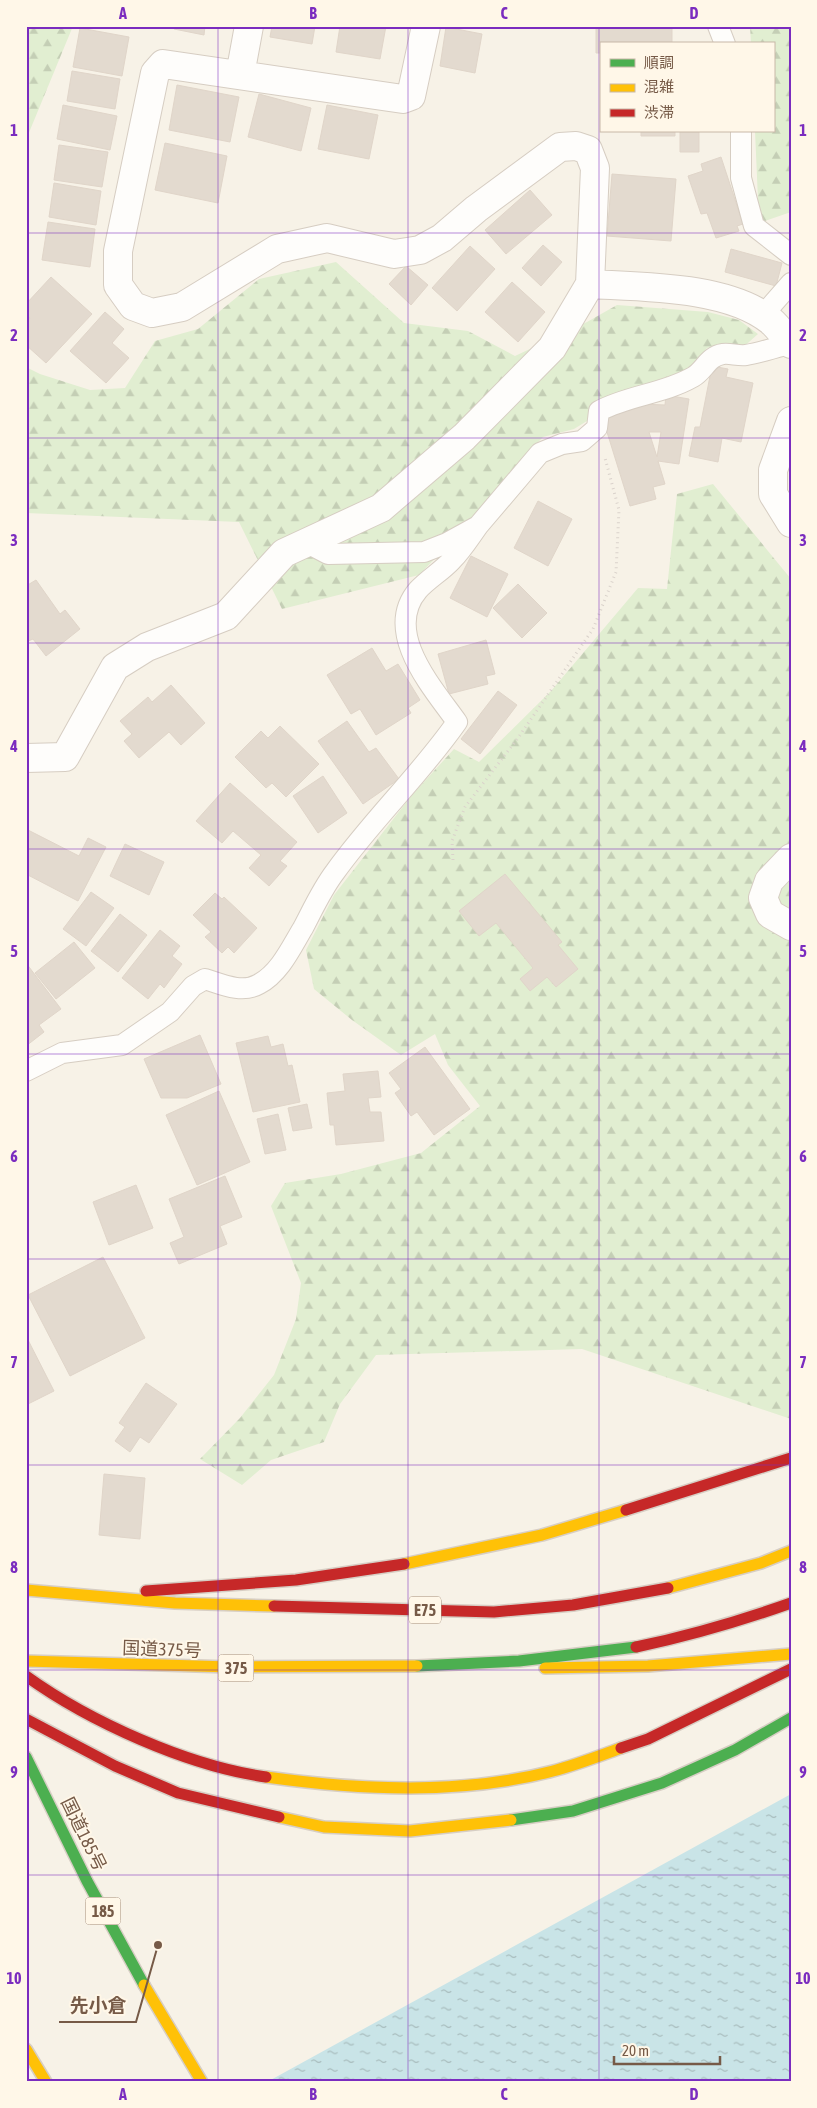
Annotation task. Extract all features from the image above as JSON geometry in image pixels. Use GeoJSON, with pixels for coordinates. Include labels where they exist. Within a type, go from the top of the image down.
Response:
{"type":"FeatureCollection","features":[{"type":"Feature","properties":{"kind":"main road"},"geometry":{"type":"LineString","coordinates":[[26,1590],[52,1592],[234,1587],[332,1576],[423,1562],[541,1535],[621,1512],[727,1476],[791,1458]]}},
{"type":"Feature","properties":{"kind":"main road","name":"E75"},"geometry":{"type":"LineString","coordinates":[[52,1592],[175,1603],[494,1612],[573,1605],[666,1589],[761,1563],[791,1551]]}},
{"type":"Feature","properties":{"kind":"main road"},"geometry":{"type":"LineString","coordinates":[[446,1667],[536,1662],[636,1647],[732,1624],[791,1603]]}},
{"type":"Feature","properties":{"kind":"main road"},"geometry":{"type":"LineString","coordinates":[[446,1667],[590,1669],[726,1662],[791,1654]]}},
{"type":"Feature","properties":{"kind":"main road","name":"国道375号"},"geometry":{"type":"LineString","coordinates":[[26,1662],[212,1668],[446,1667]]}},
{"type":"Feature","properties":{"kind":"main road"},"geometry":{"type":"LineString","coordinates":[[26,1676],[47,1691],[112,1727],[183,1755],[255,1775],[332,1786],[408,1787],[484,1783],[553,1771],[648,1739],[791,1669]]}},
{"type":"Feature","properties":{"kind":"main road"},"geometry":{"type":"LineString","coordinates":[[26,1719],[115,1766],[178,1793],[324,1827],[410,1830],[486,1824],[573,1811],[662,1783],[735,1750],[791,1718]]}},
{"type":"Feature","properties":{"kind":"main road","name":"国道185号"},"geometry":{"type":"LineString","coordinates":[[26,1757],[95,1897],[188,2061],[202,2082]]}},
{"type":"Feature","properties":{"kind":"main road"},"geometry":{"type":"LineString","coordinates":[[26,2049],[46,2082]]}},
{"type":"Feature","properties":{"kind":"street"},"geometry":{"type":"LineString","coordinates":[[240,75],[249,26]]}},
{"type":"Feature","properties":{"kind":"street"},"geometry":{"type":"LineString","coordinates":[[26,758],[65,757],[115,667],[147,647],[226,616],[284,553],[381,508],[464,437],[552,348],[590,284],[595,168],[588,150],[576,146],[560,148],[533,166],[442,238],[420,250],[394,254],[327,238],[277,249],[182,307],[152,313],[133,306],[118,285],[118,251],[156,72],[163,64],[403,99],[412,96],[426,26]]}},
{"type":"Feature","properties":{"kind":"street"},"geometry":{"type":"LineString","coordinates":[[590,284],[670,288],[715,297],[752,309],[772,322],[791,344]]}},
{"type":"Feature","properties":{"kind":"street"},"geometry":{"type":"LineString","coordinates":[[791,421],[773,470],[773,494],[791,523]]}},
{"type":"Feature","properties":{"kind":"street"},"geometry":{"type":"LineString","coordinates":[[791,858],[769,881],[762,898],[770,914],[791,926]]}},
{"type":"Feature","properties":{"kind":"lane"},"geometry":{"type":"LineString","coordinates":[[718,26],[723,42]]}},
{"type":"Feature","properties":{"kind":"lane"},"geometry":{"type":"LineString","coordinates":[[742,132],[740,178],[754,226],[791,255]]}},
{"type":"Feature","properties":{"kind":"lane"},"geometry":{"type":"LineString","coordinates":[[763,316],[791,283]]}},
{"type":"Feature","properties":{"kind":"lane"},"geometry":{"type":"LineString","coordinates":[[26,1071],[62,1053],[122,1045],[170,1012],[193,986],[204,979],[234,989],[259,985],[276,969],[290,950],[334,873],[393,801],[435,754],[457,722],[414,660],[407,635],[405,617],[417,591],[453,559],[478,526],[540,453],[562,444],[582,441],[597,428],[599,411],[614,403],[658,392],[679,384],[696,376],[706,363],[721,354],[746,355],[791,344]]}},
{"type":"Feature","properties":{"kind":"lane"},"geometry":{"type":"LineString","coordinates":[[307,543],[328,554],[424,552],[447,543],[478,526]]}},
{"type":"Feature","properties":{"kind":"path"},"geometry":{"type":"LineString","coordinates":[[452,860],[452,841],[465,807],[518,738],[592,629],[616,572],[618,510],[597,428]]}},
{"type":"Feature","properties":{"kind":"green space"},"geometry":{"type":"Polygon","coordinates":[[[26,26],[73,26],[28,135],[26,146],[26,26]]]}},
{"type":"Feature","properties":{"kind":"green space"},"geometry":{"type":"Polygon","coordinates":[[[750,26],[791,26],[791,212],[759,223],[755,132],[774,132],[774,42],[751,42],[750,26]]]}},
{"type":"Feature","properties":{"kind":"green space"},"geometry":{"type":"Polygon","coordinates":[[[336,262],[404,323],[468,331],[515,356],[587,322],[617,305],[708,312],[739,320],[758,334],[740,350],[722,344],[707,348],[690,369],[649,388],[611,396],[587,421],[574,429],[543,437],[508,474],[475,517],[419,575],[282,609],[239,522],[26,513],[26,367],[40,374],[90,390],[125,388],[155,341],[198,329],[259,279],[336,262]]]}},
{"type":"Feature","properties":{"kind":"green space"},"geometry":{"type":"Polygon","coordinates":[[[713,484],[791,579],[791,1419],[582,1349],[376,1355],[340,1404],[324,1442],[271,1460],[242,1485],[200,1459],[240,1418],[274,1375],[296,1319],[301,1283],[271,1206],[285,1183],[341,1174],[421,1153],[480,1106],[448,1065],[435,1034],[401,1055],[352,1020],[314,989],[306,950],[334,895],[412,795],[454,749],[479,762],[551,691],[638,588],[667,589],[677,494],[713,484]]]}},
{"type":"Feature","properties":{"kind":"water"},"geometry":{"type":"Polygon","coordinates":[[[791,1794],[791,2082],[267,2082],[791,1794]]]}},
{"type":"Feature","properties":{"kind":"building"},"geometry":{"type":"Polygon","coordinates":[[[174,26],[205,26],[204,35],[174,29],[174,26]]]}},
{"type":"Feature","properties":{"kind":"building"},"geometry":{"type":"Polygon","coordinates":[[[272,26],[315,26],[312,44],[270,37],[272,26]]]}},
{"type":"Feature","properties":{"kind":"building"},"geometry":{"type":"Polygon","coordinates":[[[340,26],[386,26],[380,59],[336,52],[340,26]]]}},
{"type":"Feature","properties":{"kind":"building"},"geometry":{"type":"Polygon","coordinates":[[[596,26],[672,26],[672,42],[600,42],[600,53],[596,53],[596,26]]]}},
{"type":"Feature","properties":{"kind":"building"},"geometry":{"type":"Polygon","coordinates":[[[446,27],[482,34],[475,73],[440,66],[446,27]]]}},
{"type":"Feature","properties":{"kind":"building"},"geometry":{"type":"Polygon","coordinates":[[[80,28],[129,37],[122,76],[73,67],[80,28]]]}},
{"type":"Feature","properties":{"kind":"building"},"geometry":{"type":"Polygon","coordinates":[[[72,71],[120,79],[115,109],[67,101],[72,71]]]}},
{"type":"Feature","properties":{"kind":"building"},"geometry":{"type":"Polygon","coordinates":[[[177,85],[239,97],[230,142],[169,130],[177,85]]]}},
{"type":"Feature","properties":{"kind":"building"},"geometry":{"type":"Polygon","coordinates":[[[259,94],[311,108],[301,151],[248,137],[259,94]]]}},
{"type":"Feature","properties":{"kind":"building"},"geometry":{"type":"Polygon","coordinates":[[[63,105],[117,116],[110,150],[57,139],[63,105]]]}},
{"type":"Feature","properties":{"kind":"building"},"geometry":{"type":"Polygon","coordinates":[[[327,105],[378,115],[369,159],[318,149],[327,105]]]}},
{"type":"Feature","properties":{"kind":"building"},"geometry":{"type":"Polygon","coordinates":[[[641,132],[675,132],[675,136],[641,136],[641,132]]]}},
{"type":"Feature","properties":{"kind":"building"},"geometry":{"type":"Polygon","coordinates":[[[680,132],[699,132],[699,152],[680,152],[680,132]]]}},
{"type":"Feature","properties":{"kind":"building"},"geometry":{"type":"Polygon","coordinates":[[[165,143],[227,156],[218,203],[155,190],[165,143]]]}},
{"type":"Feature","properties":{"kind":"building"},"geometry":{"type":"Polygon","coordinates":[[[59,145],[108,152],[102,187],[54,180],[59,145]]]}},
{"type":"Feature","properties":{"kind":"building"},"geometry":{"type":"Polygon","coordinates":[[[721,157],[743,224],[737,226],[739,231],[716,238],[707,213],[701,214],[688,176],[703,171],[701,164],[721,157]]]}},
{"type":"Feature","properties":{"kind":"building"},"geometry":{"type":"Polygon","coordinates":[[[612,174],[676,179],[671,241],[607,236],[612,174]]]}},
{"type":"Feature","properties":{"kind":"building"},"geometry":{"type":"Polygon","coordinates":[[[54,183],[101,191],[96,225],[49,217],[54,183]]]}},
{"type":"Feature","properties":{"kind":"building"},"geometry":{"type":"Polygon","coordinates":[[[530,190],[552,215],[506,254],[485,230],[530,190]]]}},
{"type":"Feature","properties":{"kind":"building"},"geometry":{"type":"Polygon","coordinates":[[[48,222],[95,229],[90,267],[42,260],[48,222]]]}},
{"type":"Feature","properties":{"kind":"building"},"geometry":{"type":"Polygon","coordinates":[[[543,245],[562,262],[541,286],[522,268],[543,245]]]}},
{"type":"Feature","properties":{"kind":"building"},"geometry":{"type":"Polygon","coordinates":[[[470,246],[495,269],[457,311],[432,288],[470,246]]]}},
{"type":"Feature","properties":{"kind":"building"},"geometry":{"type":"Polygon","coordinates":[[[731,249],[782,263],[776,286],[725,272],[731,249]]]}},
{"type":"Feature","properties":{"kind":"building"},"geometry":{"type":"Polygon","coordinates":[[[406,266],[428,285],[411,305],[389,284],[406,266]]]}},
{"type":"Feature","properties":{"kind":"building"},"geometry":{"type":"Polygon","coordinates":[[[51,277],[92,314],[46,363],[26,345],[26,323],[30,318],[26,314],[26,304],[51,277]]]}},
{"type":"Feature","properties":{"kind":"building"},"geometry":{"type":"Polygon","coordinates":[[[512,282],[545,312],[518,342],[485,312],[512,282]]]}},
{"type":"Feature","properties":{"kind":"building"},"geometry":{"type":"Polygon","coordinates":[[[105,312],[124,329],[112,343],[129,358],[106,383],[70,351],[105,312]]]}},
{"type":"Feature","properties":{"kind":"building"},"geometry":{"type":"Polygon","coordinates":[[[712,366],[728,369],[726,377],[753,383],[741,442],[722,438],[718,462],[689,456],[695,427],[700,427],[712,366]]]}},
{"type":"Feature","properties":{"kind":"building"},"geometry":{"type":"Polygon","coordinates":[[[666,395],[689,399],[679,464],[658,461],[665,484],[653,487],[656,499],[630,506],[602,416],[641,404],[665,405],[666,395]],[[649,432],[657,457],[661,432],[649,432]]]}},
{"type":"Feature","properties":{"kind":"building"},"geometry":{"type":"Polygon","coordinates":[[[538,501],[572,519],[548,566],[514,548],[538,501]]]}},
{"type":"Feature","properties":{"kind":"building"},"geometry":{"type":"Polygon","coordinates":[[[471,556],[508,574],[487,617],[450,598],[471,556]]]}},
{"type":"Feature","properties":{"kind":"building"},"geometry":{"type":"Polygon","coordinates":[[[36,580],[60,614],[65,610],[80,629],[46,656],[33,639],[26,642],[26,586],[36,580]]]}},
{"type":"Feature","properties":{"kind":"building"},"geometry":{"type":"Polygon","coordinates":[[[518,584],[547,613],[522,638],[493,608],[518,584]]]}},
{"type":"Feature","properties":{"kind":"building"},"geometry":{"type":"Polygon","coordinates":[[[486,640],[495,674],[486,676],[488,684],[449,694],[438,654],[486,640]]]}},
{"type":"Feature","properties":{"kind":"building"},"geometry":{"type":"Polygon","coordinates":[[[372,648],[386,671],[398,664],[420,700],[408,708],[411,713],[376,735],[360,709],[351,714],[327,675],[372,648]]]}},
{"type":"Feature","properties":{"kind":"building"},"geometry":{"type":"Polygon","coordinates":[[[171,685],[205,723],[181,745],[169,732],[139,758],[124,741],[132,734],[120,721],[148,697],[152,702],[171,685]]]}},
{"type":"Feature","properties":{"kind":"building"},"geometry":{"type":"Polygon","coordinates":[[[498,691],[517,705],[480,754],[461,739],[498,691]]]}},
{"type":"Feature","properties":{"kind":"building"},"geometry":{"type":"Polygon","coordinates":[[[347,721],[369,752],[376,748],[399,779],[363,804],[318,741],[347,721]]]}},
{"type":"Feature","properties":{"kind":"building"},"geometry":{"type":"Polygon","coordinates":[[[280,726],[319,764],[286,797],[272,783],[266,788],[235,757],[261,731],[268,738],[280,726]]]}},
{"type":"Feature","properties":{"kind":"building"},"geometry":{"type":"Polygon","coordinates":[[[323,776],[347,813],[318,833],[293,796],[323,776]]]}},
{"type":"Feature","properties":{"kind":"building"},"geometry":{"type":"Polygon","coordinates":[[[230,783],[297,842],[280,861],[287,866],[269,886],[249,868],[261,855],[233,831],[222,843],[196,821],[230,783]]]}},
{"type":"Feature","properties":{"kind":"building"},"geometry":{"type":"Polygon","coordinates":[[[26,829],[79,856],[88,838],[106,847],[78,901],[26,874],[26,829]]]}},
{"type":"Feature","properties":{"kind":"building"},"geometry":{"type":"Polygon","coordinates":[[[125,844],[164,862],[149,895],[110,876],[125,844]]]}},
{"type":"Feature","properties":{"kind":"building"},"geometry":{"type":"Polygon","coordinates":[[[505,874],[562,942],[558,945],[578,969],[556,987],[547,977],[530,991],[520,979],[533,968],[496,923],[479,936],[459,911],[505,874]]]}},
{"type":"Feature","properties":{"kind":"building"},"geometry":{"type":"Polygon","coordinates":[[[91,892],[114,908],[86,946],[63,929],[91,892]]]}},
{"type":"Feature","properties":{"kind":"building"},"geometry":{"type":"Polygon","coordinates":[[[215,893],[222,899],[224,897],[257,928],[234,953],[228,947],[222,953],[205,937],[211,932],[193,915],[215,893]]]}},
{"type":"Feature","properties":{"kind":"building"},"geometry":{"type":"Polygon","coordinates":[[[120,914],[147,935],[118,972],[91,951],[120,914]]]}},
{"type":"Feature","properties":{"kind":"building"},"geometry":{"type":"Polygon","coordinates":[[[160,930],[180,946],[172,956],[182,964],[164,988],[160,984],[148,999],[122,978],[160,930]]]}},
{"type":"Feature","properties":{"kind":"building"},"geometry":{"type":"Polygon","coordinates":[[[74,942],[95,968],[56,999],[35,973],[74,942]]]}},
{"type":"Feature","properties":{"kind":"building"},"geometry":{"type":"Polygon","coordinates":[[[26,963],[61,1009],[39,1025],[44,1032],[26,1046],[26,963]]]}},
{"type":"Feature","properties":{"kind":"building"},"geometry":{"type":"Polygon","coordinates":[[[200,1035],[221,1084],[187,1098],[161,1098],[144,1059],[200,1035]]]}},
{"type":"Feature","properties":{"kind":"building"},"geometry":{"type":"Polygon","coordinates":[[[268,1036],[271,1047],[283,1044],[288,1066],[292,1065],[300,1102],[253,1112],[236,1043],[268,1036]]]}},
{"type":"Feature","properties":{"kind":"building"},"geometry":{"type":"Polygon","coordinates":[[[425,1047],[470,1109],[434,1135],[417,1112],[411,1116],[395,1093],[401,1089],[389,1073],[425,1047]]]}},
{"type":"Feature","properties":{"kind":"building"},"geometry":{"type":"Polygon","coordinates":[[[378,1071],[381,1097],[368,1098],[370,1112],[381,1112],[384,1141],[336,1145],[334,1125],[330,1125],[327,1093],[345,1091],[343,1074],[378,1071]]]}},
{"type":"Feature","properties":{"kind":"building"},"geometry":{"type":"Polygon","coordinates":[[[219,1091],[250,1162],[197,1185],[166,1115],[219,1091]]]}},
{"type":"Feature","properties":{"kind":"building"},"geometry":{"type":"Polygon","coordinates":[[[307,1104],[312,1128],[293,1131],[288,1108],[307,1104]]]}},
{"type":"Feature","properties":{"kind":"building"},"geometry":{"type":"Polygon","coordinates":[[[278,1114],[286,1150],[265,1154],[257,1119],[278,1114]]]}},
{"type":"Feature","properties":{"kind":"building"},"geometry":{"type":"Polygon","coordinates":[[[225,1176],[242,1217],[220,1226],[227,1244],[179,1264],[170,1243],[184,1237],[169,1199],[225,1176]]]}},
{"type":"Feature","properties":{"kind":"building"},"geometry":{"type":"Polygon","coordinates":[[[136,1185],[153,1228],[109,1245],[93,1202],[136,1185]]]}},
{"type":"Feature","properties":{"kind":"building"},"geometry":{"type":"Polygon","coordinates":[[[103,1257],[145,1338],[70,1376],[28,1295],[103,1257]]]}},
{"type":"Feature","properties":{"kind":"building"},"geometry":{"type":"Polygon","coordinates":[[[26,1336],[54,1391],[26,1405],[26,1336]]]}},
{"type":"Feature","properties":{"kind":"building"},"geometry":{"type":"Polygon","coordinates":[[[146,1383],[177,1404],[149,1443],[140,1437],[130,1452],[115,1441],[125,1427],[119,1423],[146,1383]]]}},
{"type":"Feature","properties":{"kind":"building"},"geometry":{"type":"Polygon","coordinates":[[[104,1474],[145,1478],[140,1539],[99,1535],[104,1474]]]}},
{"type":"Feature","properties":{"kind":"traffic: fast"},"geometry":{"type":"LineString","coordinates":[[417,1666],[519,1661],[636,1647]]}},
{"type":"Feature","properties":{"kind":"traffic: fast"},"geometry":{"type":"LineString","coordinates":[[511,1820],[573,1811],[662,1783],[735,1750],[791,1718]]}},
{"type":"Feature","properties":{"kind":"traffic: fast"},"geometry":{"type":"LineString","coordinates":[[26,1757],[87,1881],[144,1985]]}},
{"type":"Feature","properties":{"kind":"traffic: slow"},"geometry":{"type":"LineString","coordinates":[[404,1564],[542,1535],[626,1510]]}},
{"type":"Feature","properties":{"kind":"traffic: slow"},"geometry":{"type":"LineString","coordinates":[[668,1588],[761,1563],[791,1551]]}},
{"type":"Feature","properties":{"kind":"traffic: slow"},"geometry":{"type":"LineString","coordinates":[[26,1590],[175,1603],[274,1606]]}},
{"type":"Feature","properties":{"kind":"traffic: slow"},"geometry":{"type":"LineString","coordinates":[[545,1668],[648,1666],[791,1654]]}},
{"type":"Feature","properties":{"kind":"traffic: slow"},"geometry":{"type":"LineString","coordinates":[[26,1661],[230,1667],[417,1666]]}},
{"type":"Feature","properties":{"kind":"traffic: slow"},"geometry":{"type":"LineString","coordinates":[[266,1777],[374,1787],[447,1787],[518,1779],[553,1771],[621,1748]]}},
{"type":"Feature","properties":{"kind":"traffic: slow"},"geometry":{"type":"LineString","coordinates":[[279,1817],[324,1827],[410,1831],[511,1820]]}},
{"type":"Feature","properties":{"kind":"traffic: slow"},"geometry":{"type":"LineString","coordinates":[[144,1985],[202,2082]]}},
{"type":"Feature","properties":{"kind":"traffic: slow"},"geometry":{"type":"LineString","coordinates":[[26,2049],[46,2082]]}},
{"type":"Feature","properties":{"kind":"traffic: jam"},"geometry":{"type":"LineString","coordinates":[[626,1510],[791,1458]]}},
{"type":"Feature","properties":{"kind":"traffic: jam"},"geometry":{"type":"LineString","coordinates":[[146,1591],[296,1580],[404,1564]]}},
{"type":"Feature","properties":{"kind":"traffic: jam"},"geometry":{"type":"LineString","coordinates":[[274,1606],[494,1612],[573,1605],[668,1588]]}},
{"type":"Feature","properties":{"kind":"traffic: jam"},"geometry":{"type":"LineString","coordinates":[[636,1647],[714,1628],[791,1603]]}},
{"type":"Feature","properties":{"kind":"traffic: jam"},"geometry":{"type":"LineString","coordinates":[[621,1748],[648,1739],[791,1669]]}},
{"type":"Feature","properties":{"kind":"traffic: jam"},"geometry":{"type":"LineString","coordinates":[[26,1676],[80,1710],[141,1740],[205,1763],[266,1777]]}},
{"type":"Feature","properties":{"kind":"traffic: jam"},"geometry":{"type":"LineString","coordinates":[[26,1719],[115,1766],[178,1793],[279,1817]]}},
{"type":"Feature","properties":{"kind":"place","name":"先小倉"},"geometry":{"type":"Point","coordinates":[158,1945]}}]}
